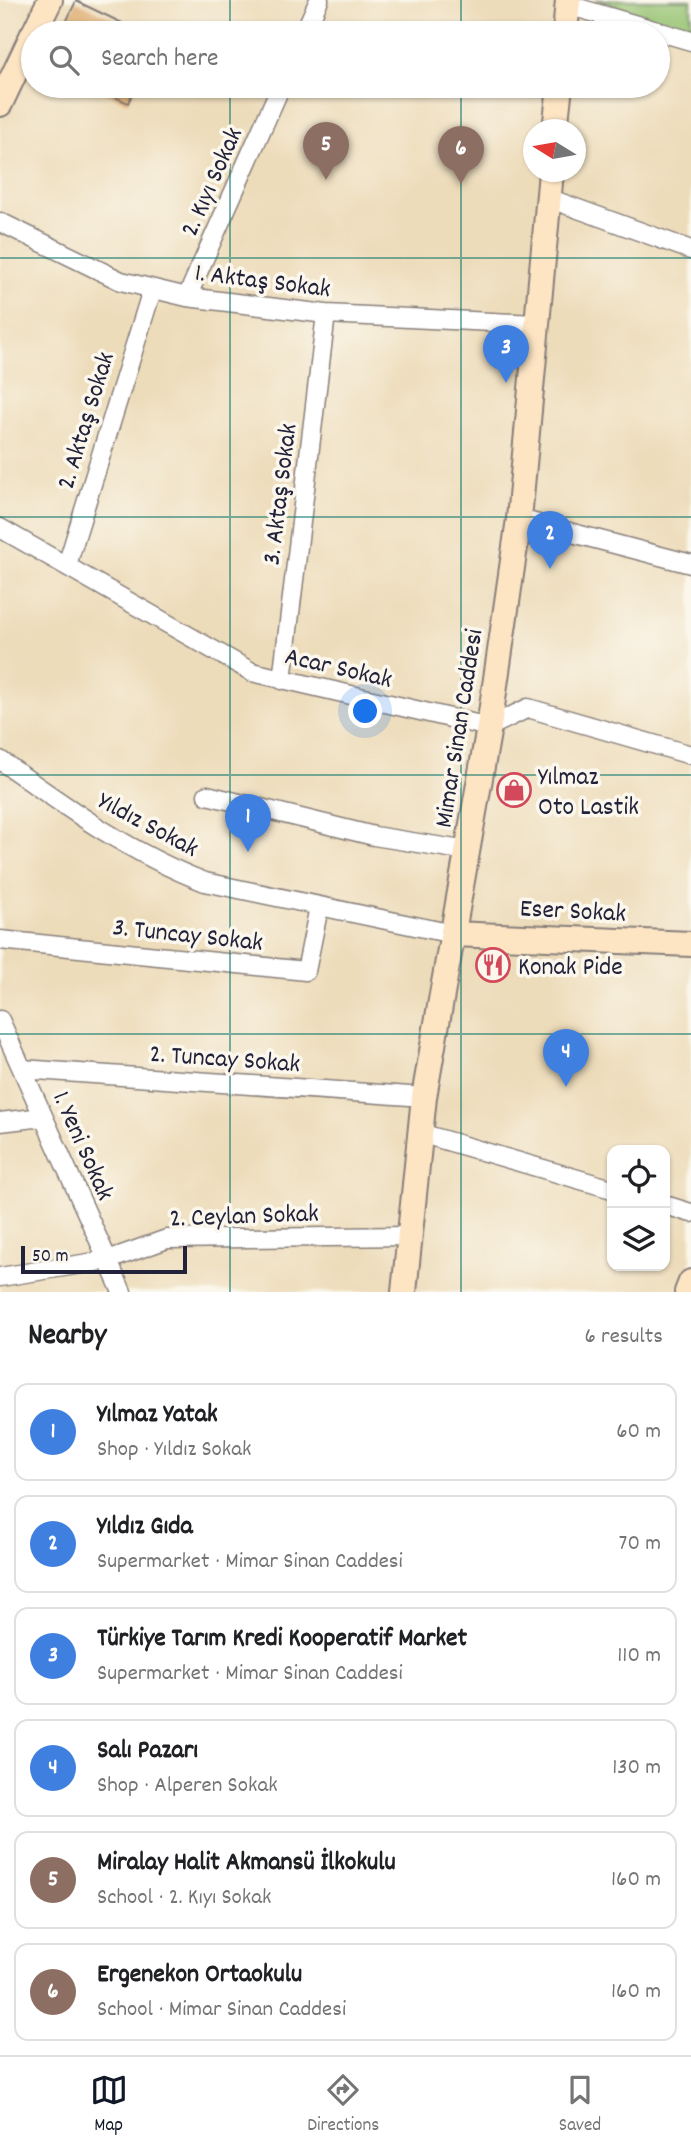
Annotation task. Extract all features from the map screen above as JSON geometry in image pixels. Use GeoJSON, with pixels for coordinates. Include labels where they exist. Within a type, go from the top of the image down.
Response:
{"type":"FeatureCollection","features":[{"type":"Feature","properties":{"kind":"street"},"geometry":{"type":"LineString","coordinates":[[40,21],[50,0]]}},
{"type":"Feature","properties":{"kind":"street"},"geometry":{"type":"LineString","coordinates":[[309,21],[319,0]]}},
{"type":"Feature","properties":{"kind":"street"},"geometry":{"type":"LineString","coordinates":[[566,21],[568,3],[626,21]]}},
{"type":"Feature","properties":{"kind":"street"},"geometry":{"type":"LineString","coordinates":[[670,35],[691,41]]}},
{"type":"Feature","properties":{"kind":"street"},"geometry":{"type":"LineString","coordinates":[[0,104],[21,61]]}},
{"type":"Feature","properties":{"kind":"street","name":"2. Kıyı Sokak"},"geometry":{"type":"LineString","coordinates":[[187,297],[276,98]]}},
{"type":"Feature","properties":{"kind":"street"},"geometry":{"type":"LineString","coordinates":[[556,119],[559,98]]}},
{"type":"Feature","properties":{"kind":"street","name":"Mimar Sinan Caddesi"},"geometry":{"type":"LineString","coordinates":[[404,1292],[424,1097],[489,727],[519,519],[550,182]]}},
{"type":"Feature","properties":{"kind":"street"},"geometry":{"type":"LineString","coordinates":[[548,198],[691,250]]}},
{"type":"Feature","properties":{"kind":"street","name":"1. Aktaş Sokak"},"geometry":{"type":"LineString","coordinates":[[0,222],[121,281],[187,297],[326,314],[536,324]]}},
{"type":"Feature","properties":{"kind":"street","name":"2. Aktaş Sokak"},"geometry":{"type":"LineString","coordinates":[[67,565],[152,290]]}},
{"type":"Feature","properties":{"kind":"street","name":"3. Aktaş Sokak"},"geometry":{"type":"LineString","coordinates":[[282,680],[326,314]]}},
{"type":"Feature","properties":{"kind":"street"},"geometry":{"type":"LineString","coordinates":[[519,519],[691,564]]}},
{"type":"Feature","properties":{"kind":"street","name":"Acar Sokak"},"geometry":{"type":"LineString","coordinates":[[0,528],[240,666],[282,680],[489,727]]}},
{"type":"Feature","properties":{"kind":"street"},"geometry":{"type":"LineString","coordinates":[[489,727],[528,708],[691,755]]}},
{"type":"Feature","properties":{"kind":"street","name":"Yıldız Sokak"},"geometry":{"type":"LineString","coordinates":[[0,760],[117,841],[168,868],[205,882],[453,934]]}},
{"type":"Feature","properties":{"kind":"street"},"geometry":{"type":"LineString","coordinates":[[207,795],[374,836],[468,851]]}},
{"type":"Feature","properties":{"kind":"street","name":"3. Tuncay Sokak"},"geometry":{"type":"LineString","coordinates":[[0,940],[306,971],[319,907]]}},
{"type":"Feature","properties":{"kind":"street","name":"Eser Sokak"},"geometry":{"type":"LineString","coordinates":[[453,934],[691,944]]}},
{"type":"Feature","properties":{"kind":"street","name":"1. Yeni Sokak"},"geometry":{"type":"LineString","coordinates":[[0,1020],[122,1292]]}},
{"type":"Feature","properties":{"kind":"street","name":"2. Tuncay Sokak"},"geometry":{"type":"LineString","coordinates":[[22,1069],[424,1097]]}},
{"type":"Feature","properties":{"kind":"street"},"geometry":{"type":"LineString","coordinates":[[0,1122],[43,1117]]}},
{"type":"Feature","properties":{"kind":"street"},"geometry":{"type":"LineString","coordinates":[[420,1133],[607,1188]]}},
{"type":"Feature","properties":{"kind":"street"},"geometry":{"type":"LineString","coordinates":[[670,1207],[691,1213]]}},
{"type":"Feature","properties":{"kind":"street","name":"2. Ceylan Sokak"},"geometry":{"type":"LineString","coordinates":[[0,1277],[108,1260],[167,1239],[409,1236]]}},
{"type":"Feature","properties":{"kind":"street"},"geometry":{"type":"LineString","coordinates":[[687,1292],[691,1282]]}},
{"type":"Feature","properties":{"kind":"green space"},"geometry":{"type":"Polygon","coordinates":[[[595,0],[691,0],[691,29],[595,0]]]}},
{"type":"Feature","properties":{"kind":"building"},"geometry":{"type":"Polygon","coordinates":[[[76,1],[118,21],[67,21],[76,1]]]}},
{"type":"Feature","properties":{"kind":"building"},"geometry":{"type":"Polygon","coordinates":[[[117,98],[130,98],[128,103],[117,98]]]}},
{"type":"Feature","properties":{"kind":"place","name":"Miralay Halit Akmansü İlkokulu"},"geometry":{"type":"Point","coordinates":[326,180]}},
{"type":"Feature","properties":{"kind":"place","name":"Ergenekon Ortaokulu"},"geometry":{"type":"Point","coordinates":[461,184]}},
{"type":"Feature","properties":{"kind":"place","name":"Türkiye Tarım Kredi Kooperatif Market"},"geometry":{"type":"Point","coordinates":[506,383]}},
{"type":"Feature","properties":{"kind":"place","name":"Yıldız Gıda"},"geometry":{"type":"Point","coordinates":[550,569]}},
{"type":"Feature","properties":{"kind":"place","name":"Yılmaz Oto Lastik"},"geometry":{"type":"Point","coordinates":[514,790]}},
{"type":"Feature","properties":{"kind":"place","name":"Yılmaz Yatak"},"geometry":{"type":"Point","coordinates":[248,852]}},
{"type":"Feature","properties":{"kind":"place","name":"Konak Pide"},"geometry":{"type":"Point","coordinates":[493,965]}},
{"type":"Feature","properties":{"kind":"place","name":"Salı Pazarı"},"geometry":{"type":"Point","coordinates":[566,1087]}}]}
